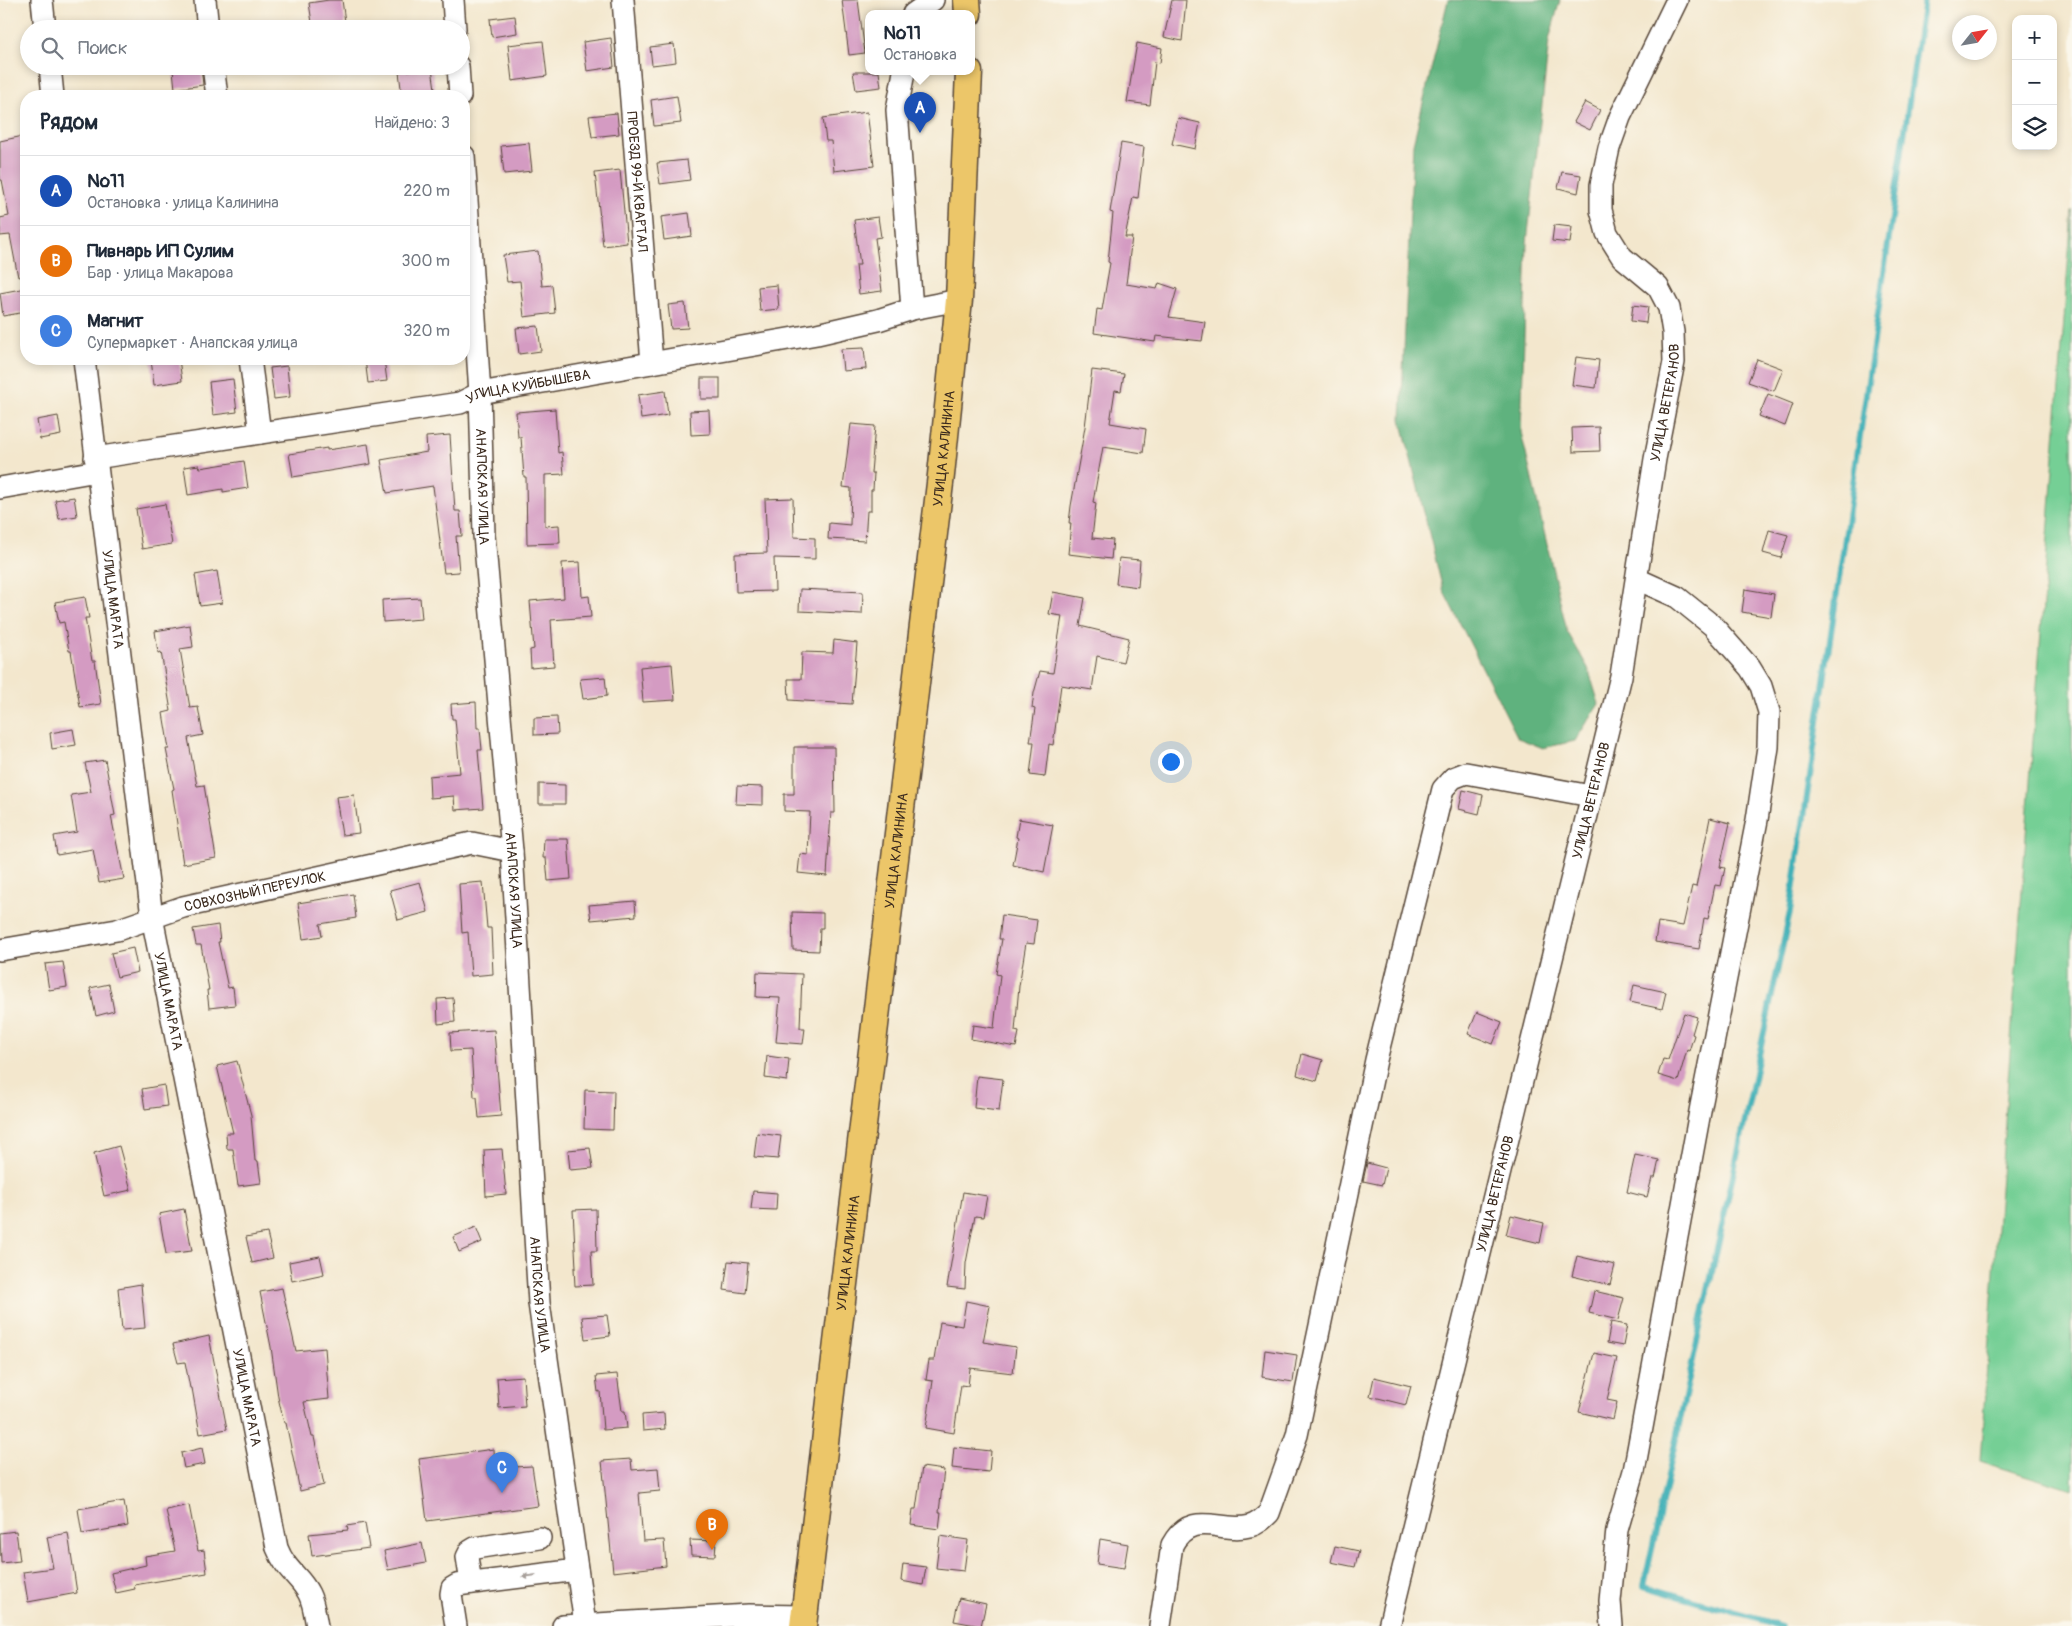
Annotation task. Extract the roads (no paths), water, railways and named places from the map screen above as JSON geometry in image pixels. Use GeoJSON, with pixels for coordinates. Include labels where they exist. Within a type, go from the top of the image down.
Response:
{"type":"FeatureCollection","features":[{"type":"Feature","properties":{"kind":"main road","name":"УЛИЦА КАЛИНИНА"},"geometry":{"type":"LineString","coordinates":[[804,1621],[939,485],[958,300],[969,75]]}},
{"type":"Feature","properties":{"kind":"street"},"geometry":{"type":"LineString","coordinates":[[42,0],[44,20]]}},
{"type":"Feature","properties":{"kind":"street"},"geometry":{"type":"LineString","coordinates":[[205,0],[207,20]]}},
{"type":"Feature","properties":{"kind":"street"},"geometry":{"type":"LineString","coordinates":[[453,0],[454,20]]}},
{"type":"Feature","properties":{"kind":"street","name":"ПРОЕЗД 99-Й КВАРТАЛ"},"geometry":{"type":"LineString","coordinates":[[623,0],[652,363]]}},
{"type":"Feature","properties":{"kind":"street"},"geometry":{"type":"LineString","coordinates":[[919,10],[933,0]]}},
{"type":"Feature","properties":{"kind":"street","name":"УЛИЦА ВЕТЕРАНОВ"},"geometry":{"type":"LineString","coordinates":[[1389,1626],[1621,676],[1655,459],[1674,362],[1673,332],[1669,308],[1658,287],[1622,257],[1607,233],[1601,210],[1601,185],[1609,148],[1620,117],[1677,0]]}},
{"type":"Feature","properties":{"kind":"street"},"geometry":{"type":"LineString","coordinates":[[51,75],[52,90]]}},
{"type":"Feature","properties":{"kind":"street"},"geometry":{"type":"LineString","coordinates":[[214,75],[216,90]]}},
{"type":"Feature","properties":{"kind":"street"},"geometry":{"type":"LineString","coordinates":[[459,75],[460,90]]}},
{"type":"Feature","properties":{"kind":"street"},"geometry":{"type":"LineString","coordinates":[[903,75],[897,110],[912,309]]}},
{"type":"Feature","properties":{"kind":"street","name":"АНАПСКАЯ УЛИЦА"},"geometry":{"type":"LineString","coordinates":[[470,245],[480,393],[484,535],[512,851],[539,1303],[585,1624]]}},
{"type":"Feature","properties":{"kind":"street","name":"УЛИЦА КУЙБЫШЕВА"},"geometry":{"type":"LineString","coordinates":[[0,488],[96,465],[260,433],[460,403],[480,393],[817,334],[878,320],[912,309],[958,300]]}},
{"type":"Feature","properties":{"kind":"street","name":"УЛИЦА МАРАТА"},"geometry":{"type":"LineString","coordinates":[[85,365],[152,918],[277,1548],[288,1569],[310,1595],[317,1626]]}},
{"type":"Feature","properties":{"kind":"street"},"geometry":{"type":"LineString","coordinates":[[251,365],[260,433]]}},
{"type":"Feature","properties":{"kind":"street"},"geometry":{"type":"LineString","coordinates":[[1612,1626],[1610,1602],[1617,1530],[1634,1472],[1701,1106],[1757,820],[1768,747],[1769,712],[1761,686],[1750,668],[1712,626],[1677,597],[1637,579]]}},
{"type":"Feature","properties":{"kind":"street"},"geometry":{"type":"LineString","coordinates":[[1160,1626],[1172,1545],[1178,1534],[1187,1528],[1200,1524],[1248,1527],[1260,1522],[1269,1513],[1297,1435],[1376,1060],[1444,789],[1453,778],[1466,773],[1591,796]]}},
{"type":"Feature","properties":{"kind":"street","name":"СОВХОЗНЫЙ ПЕРЕУЛОК"},"geometry":{"type":"LineString","coordinates":[[0,950],[117,930],[182,906],[472,843],[512,851]]}},
{"type":"Feature","properties":{"kind":"street"},"geometry":{"type":"LineString","coordinates":[[471,1584],[467,1557],[470,1550],[540,1538]]}},
{"type":"Feature","properties":{"kind":"street"},"geometry":{"type":"LineString","coordinates":[[456,1626],[451,1594],[452,1588],[456,1585],[577,1570]]}},
{"type":"Feature","properties":{"kind":"street"},"geometry":{"type":"LineString","coordinates":[[563,1626],[679,1622],[749,1615],[804,1621]]}},
{"type":"Feature","properties":{"kind":"waterway"},"geometry":{"type":"LineString","coordinates":[[1781,1626],[1644,1586],[1790,912],[1924,0]]}},
{"type":"Feature","properties":{"kind":"place","name":"№11"},"geometry":{"type":"Point","coordinates":[920,133]}},
{"type":"Feature","properties":{"kind":"place","name":"Магнит"},"geometry":{"type":"Point","coordinates":[502,1493]}},
{"type":"Feature","properties":{"kind":"place","name":"Пивнарь ИП Сулим"},"geometry":{"type":"Point","coordinates":[712,1550]}}]}
